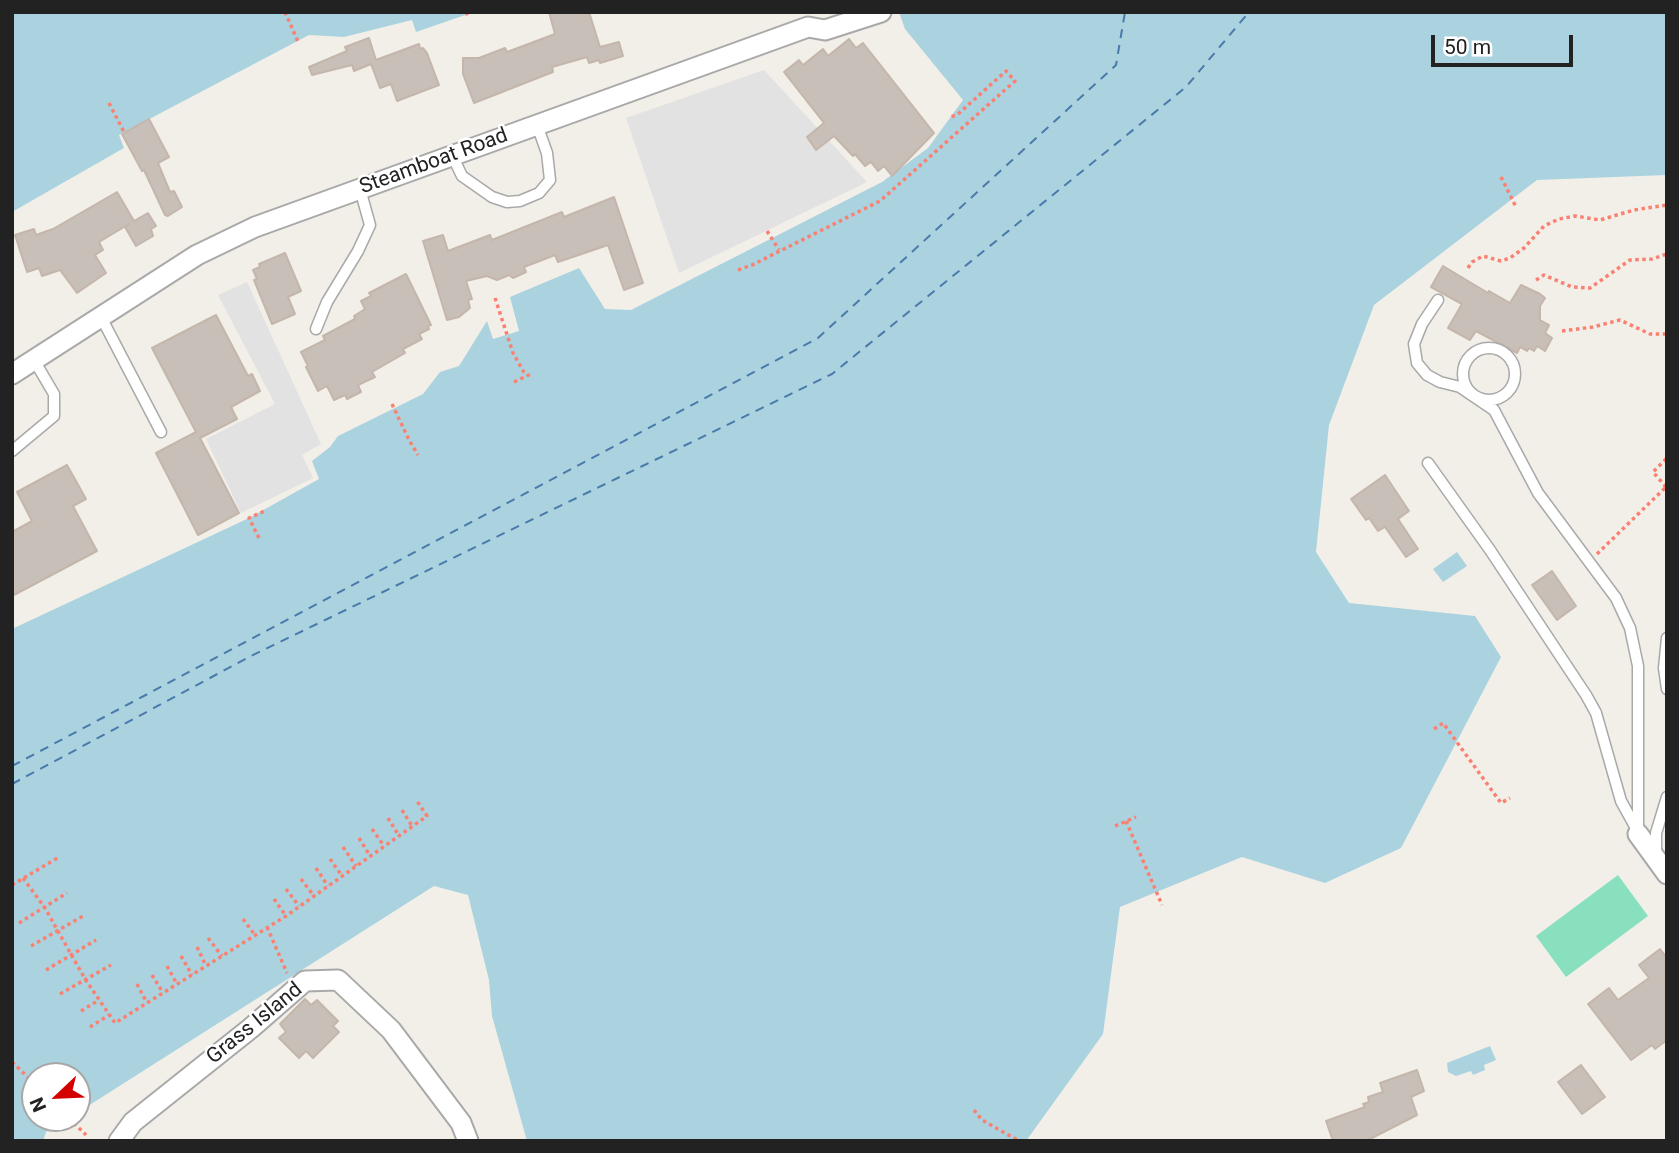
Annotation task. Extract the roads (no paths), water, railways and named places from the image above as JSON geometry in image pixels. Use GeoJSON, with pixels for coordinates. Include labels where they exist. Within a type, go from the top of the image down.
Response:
{"type":"FeatureCollection","features":[{"type":"Feature","properties":{"kind":"street","name":"Steamboat Road"},"geometry":{"type":"LineString","coordinates":[[12,374],[221,242],[452,155],[808,27],[824,30],[881,12]]}},
{"type":"Feature","properties":{"kind":"street"},"geometry":{"type":"LineString","coordinates":[[1638,834],[1661,866]]}},
{"type":"Feature","properties":{"kind":"street","name":"Grass Island"},"geometry":{"type":"LineString","coordinates":[[119,1141],[133,1122],[251,1028],[305,981],[338,980],[391,1030],[461,1123],[468,1141]]}},
{"type":"Feature","properties":{"kind":"lane"},"geometry":{"type":"LineString","coordinates":[[452,155],[461,176],[492,197],[507,202],[520,201],[539,193],[550,180],[547,153],[537,125]]}},
{"type":"Feature","properties":{"kind":"lane"},"geometry":{"type":"LineString","coordinates":[[316,329],[327,302],[358,251],[370,225],[360,189]]}},
{"type":"Feature","properties":{"kind":"lane"},"geometry":{"type":"LineString","coordinates":[[1438,300],[1422,324],[1414,344],[1417,363],[1427,375],[1440,382],[1460,387],[1494,410],[1538,493],[1616,598],[1630,628],[1636,649],[1639,688],[1638,834]]}},
{"type":"Feature","properties":{"kind":"lane"},"geometry":{"type":"LineString","coordinates":[[101,317],[161,432]]}},
{"type":"Feature","properties":{"kind":"lane"},"geometry":{"type":"LineString","coordinates":[[1486,348],[1504,352],[1513,366],[1510,390],[1496,399],[1488,400],[1472,395],[1463,380],[1465,362],[1470,355],[1486,348]]}},
{"type":"Feature","properties":{"kind":"lane"},"geometry":{"type":"LineString","coordinates":[[12,451],[54,416],[54,394],[34,360]]}},
{"type":"Feature","properties":{"kind":"lane"},"geometry":{"type":"LineString","coordinates":[[1428,463],[1586,695],[1596,713],[1621,801],[1638,834]]}},
{"type":"Feature","properties":{"kind":"lane"},"geometry":{"type":"LineString","coordinates":[[1667,638],[1664,668],[1667,689]]}},
{"type":"Feature","properties":{"kind":"lane"},"geometry":{"type":"LineString","coordinates":[[1661,866],[1656,833],[1667,797]]}},
{"type":"Feature","properties":{"kind":"water"},"geometry":{"type":"Polygon","coordinates":[[[12,12],[474,12],[416,32],[412,20],[344,37],[309,35],[119,135],[124,148],[12,212],[12,12]]]}},
{"type":"Feature","properties":{"kind":"water"},"geometry":{"type":"Polygon","coordinates":[[[899,12],[1667,12],[1667,175],[1537,180],[1374,305],[1329,425],[1316,552],[1349,603],[1475,616],[1501,657],[1401,848],[1325,883],[1242,857],[1120,907],[1103,1034],[1026,1141],[527,1141],[492,1016],[489,980],[468,895],[434,886],[91,1104],[91,1062],[21,1062],[21,1132],[46,1132],[43,1141],[12,1141],[12,629],[249,518],[319,479],[312,461],[330,447],[338,436],[423,394],[440,372],[459,366],[487,321],[493,339],[519,331],[510,297],[579,268],[605,309],[631,310],[882,182],[928,148],[963,100],[905,29],[899,12]]]}},
{"type":"Feature","properties":{"kind":"water"},"geometry":{"type":"Polygon","coordinates":[[[1457,552],[1467,566],[1443,582],[1433,569],[1457,552]]]}},
{"type":"Feature","properties":{"kind":"water"},"geometry":{"type":"Polygon","coordinates":[[[1490,1046],[1496,1060],[1484,1065],[1485,1070],[1473,1075],[1471,1071],[1456,1076],[1448,1072],[1447,1063],[1490,1046]]]}}]}
